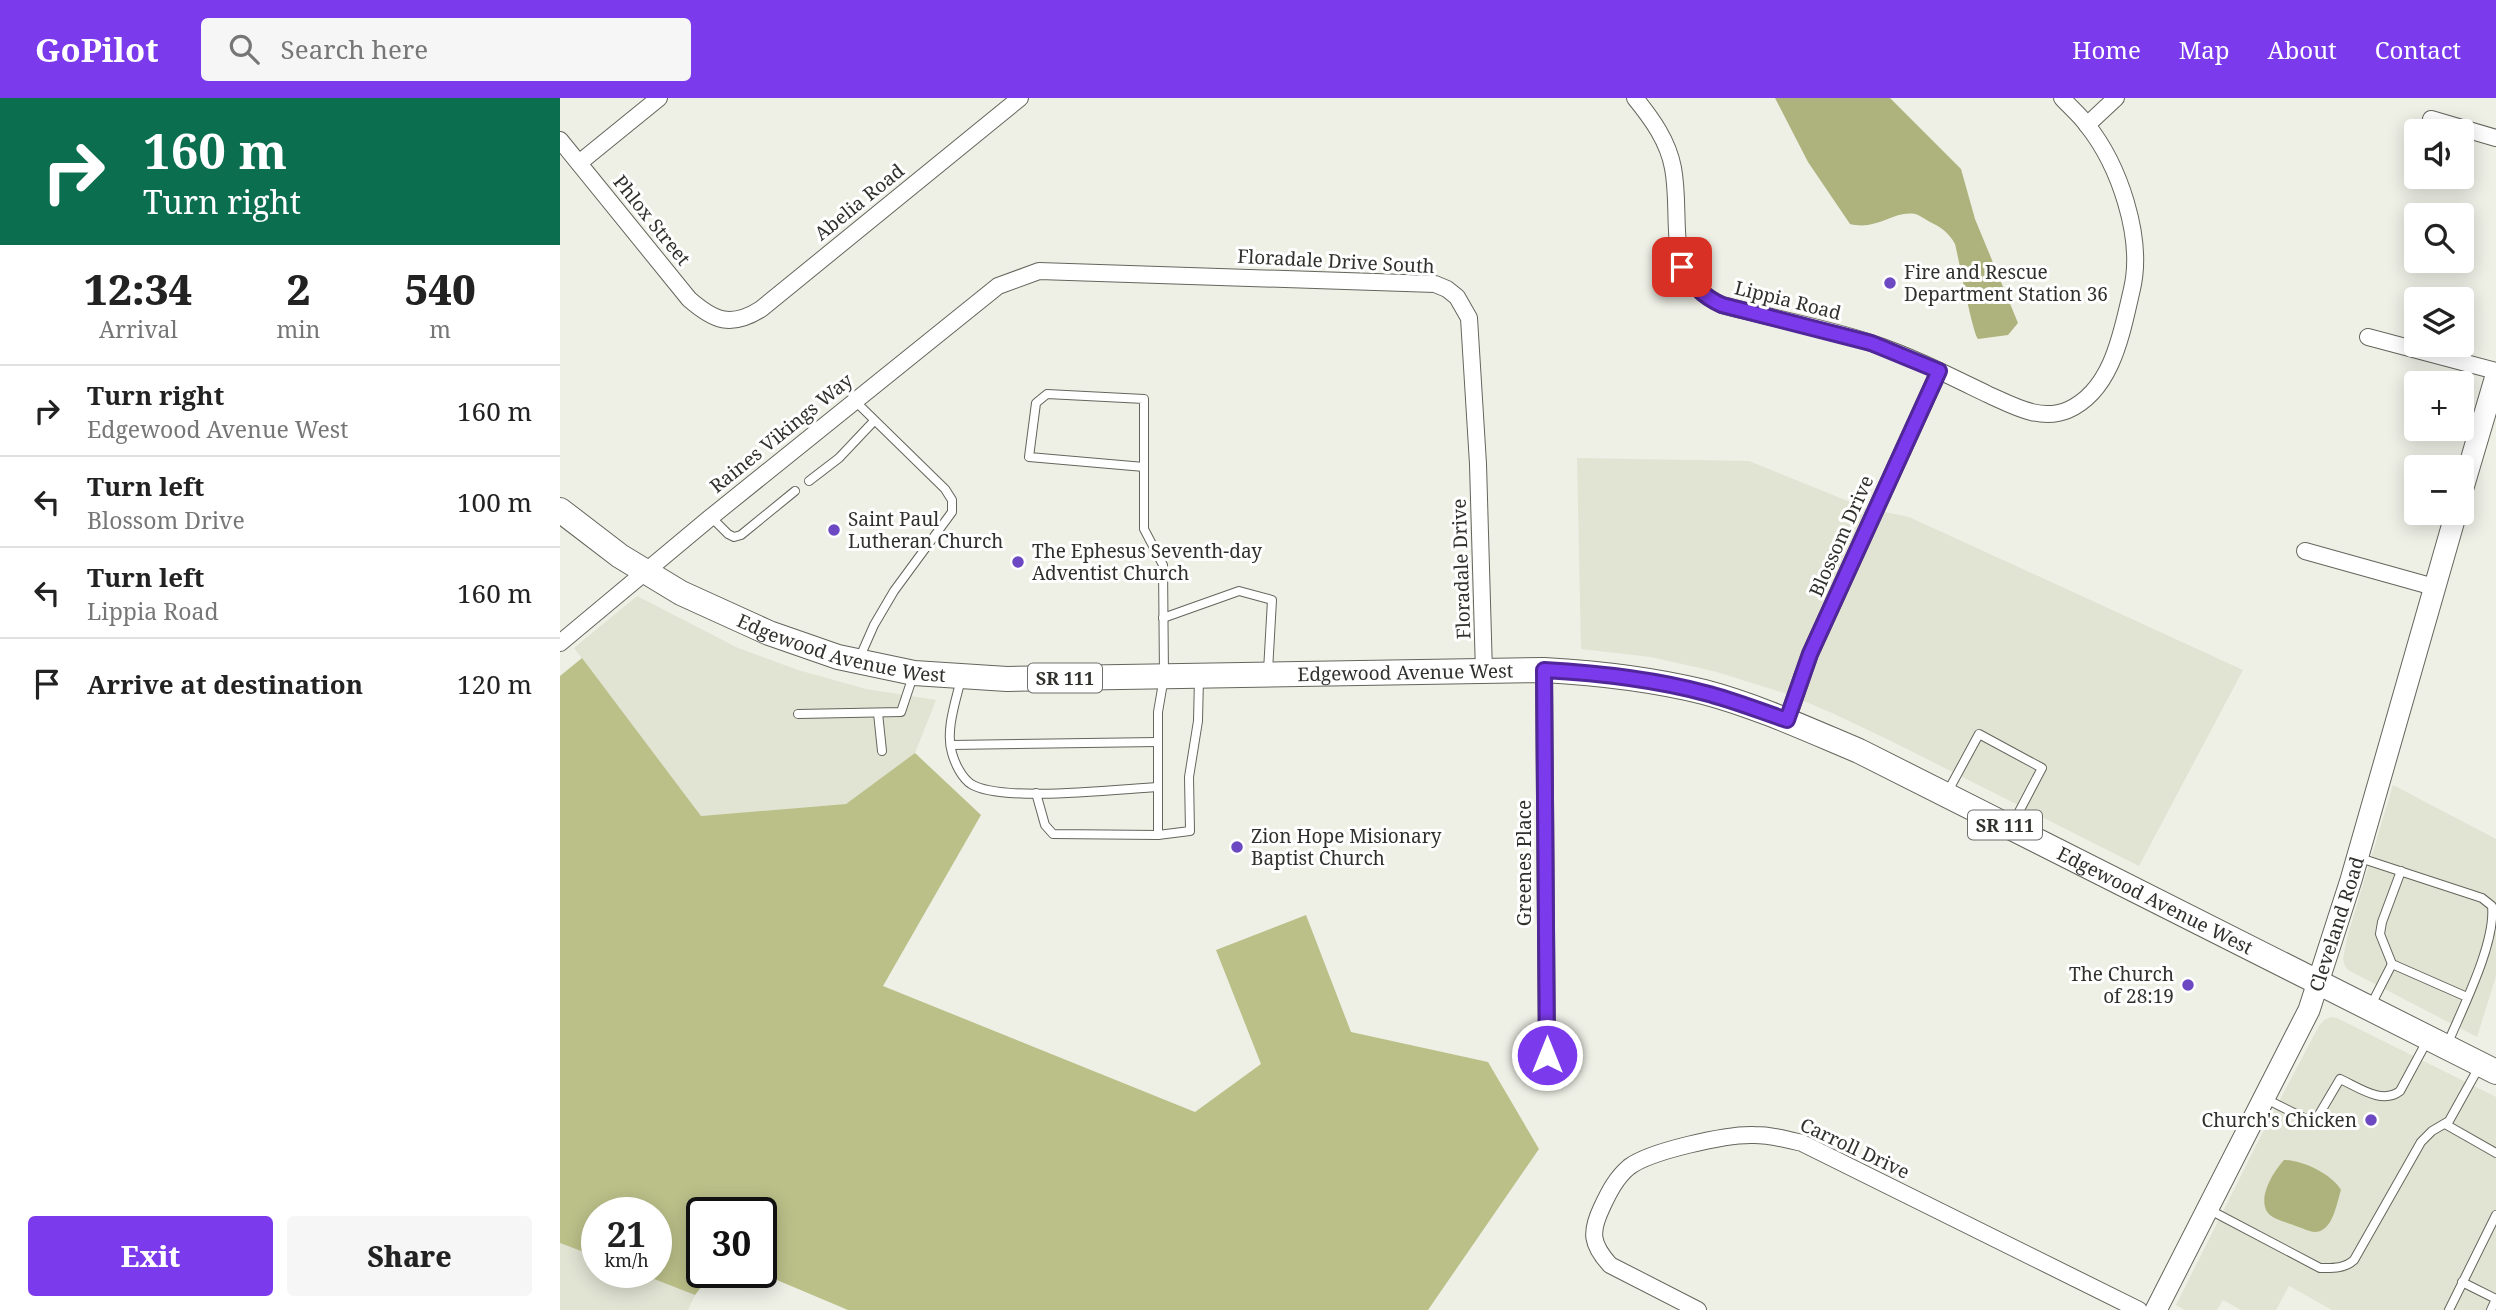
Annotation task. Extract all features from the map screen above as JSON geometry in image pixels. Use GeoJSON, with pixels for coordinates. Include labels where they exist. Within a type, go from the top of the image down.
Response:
{"type":"FeatureCollection","features":[{"type":"Feature","properties":{"kind":"main road","name":"Edgewood Avenue West"},"geometry":{"type":"LineString","coordinates":[[560,510],[593,537],[681,593],[769,633],[838,657],[914,673],[1007,679],[1544,670],[1618,676],[1705,693],[1787,720],[1860,751],[2488,1068]]}},
{"type":"Feature","properties":{"kind":"street"},"geometry":{"type":"LineString","coordinates":[[579,163],[659,98]]}},
{"type":"Feature","properties":{"kind":"street","name":"Abelia Road"},"geometry":{"type":"LineString","coordinates":[[718,318],[732,321],[747,318],[761,309],[1020,98]]}},
{"type":"Feature","properties":{"kind":"street","name":"Lippia Road"},"geometry":{"type":"LineString","coordinates":[[1635,98],[1653,120],[1665,143],[1673,169],[1677,247],[1682,267],[1692,284],[1706,298],[1722,305],[1871,343],[2024,411],[2043,414],[2064,412],[2082,403],[2097,388],[2118,346],[2134,279],[2133,223],[2112,163],[2087,125]]}},
{"type":"Feature","properties":{"kind":"street"},"geometry":{"type":"LineString","coordinates":[[2062,98],[2087,125],[2116,98]]}},
{"type":"Feature","properties":{"kind":"street"},"geometry":{"type":"LineString","coordinates":[[2474,132],[2496,138]]}},
{"type":"Feature","properties":{"kind":"street","name":"Phlox Street"},"geometry":{"type":"LineString","coordinates":[[560,139],[689,299],[702,311],[718,318]]}},
{"type":"Feature","properties":{"kind":"street","name":"Raines Vikings Way"},"geometry":{"type":"LineString","coordinates":[[560,643],[711,517],[998,286],[1038,271]]}},
{"type":"Feature","properties":{"kind":"street","name":"Floradale Drive South"},"geometry":{"type":"LineString","coordinates":[[1038,271],[1435,284],[1447,289],[1464,306],[1469,318],[1478,464]]}},
{"type":"Feature","properties":{"kind":"street"},"geometry":{"type":"LineString","coordinates":[[2368,337],[2496,371]]}},
{"type":"Feature","properties":{"kind":"street","name":"Blossom Drive"},"geometry":{"type":"LineString","coordinates":[[1787,720],[1810,654],[1939,371]]}},
{"type":"Feature","properties":{"kind":"street"},"geometry":{"type":"LineString","coordinates":[[2473,455],[2496,376]]}},
{"type":"Feature","properties":{"kind":"street","name":"Floradale Drive"},"geometry":{"type":"LineString","coordinates":[[1478,464],[1484,672]]}},
{"type":"Feature","properties":{"kind":"street","name":"Cleveland Road"},"geometry":{"type":"LineString","coordinates":[[2156,1310],[2309,1010],[2357,857],[2452,525]]}},
{"type":"Feature","properties":{"kind":"street"},"geometry":{"type":"LineString","coordinates":[[2305,551],[2434,587]]}},
{"type":"Feature","properties":{"kind":"street","name":"Greenes Place"},"geometry":{"type":"LineString","coordinates":[[1544,670],[1547,1055]]}},
{"type":"Feature","properties":{"kind":"street","name":"Carroll Drive"},"geometry":{"type":"LineString","coordinates":[[1698,1310],[1610,1265],[1600,1253],[1594,1239],[1594,1224],[1609,1190],[1631,1166],[1648,1157],[1724,1138],[1753,1135],[1779,1137],[1802,1143],[2139,1310]]}},
{"type":"Feature","properties":{"kind":"lane"},"geometry":{"type":"LineString","coordinates":[[1144,467],[1029,457],[1036,403],[1047,394],[1144,400],[1144,467],[1144,529],[1163,565],[1164,677],[1158,712],[1158,835]]}},
{"type":"Feature","properties":{"kind":"lane"},"geometry":{"type":"LineString","coordinates":[[855,401],[936,480],[952,500],[952,512],[894,591],[874,625],[858,661]]}},
{"type":"Feature","properties":{"kind":"lane"},"geometry":{"type":"LineString","coordinates":[[809,481],[839,458],[874,421]]}},
{"type":"Feature","properties":{"kind":"lane"},"geometry":{"type":"LineString","coordinates":[[711,517],[728,534],[734,537],[741,535],[795,491]]}},
{"type":"Feature","properties":{"kind":"lane"},"geometry":{"type":"LineString","coordinates":[[1163,618],[1239,591],[1272,600],[1268,676]]}},
{"type":"Feature","properties":{"kind":"lane"},"geometry":{"type":"LineString","coordinates":[[798,714],[901,712],[914,673]]}},
{"type":"Feature","properties":{"kind":"lane"},"geometry":{"type":"LineString","coordinates":[[961,676],[951,745],[957,767],[969,783],[998,793],[1158,787]]}},
{"type":"Feature","properties":{"kind":"lane"},"geometry":{"type":"LineString","coordinates":[[1036,793],[1045,825],[1053,834],[1158,835],[1190,831],[1189,777],[1198,721],[1199,677]]}},
{"type":"Feature","properties":{"kind":"lane"},"geometry":{"type":"LineString","coordinates":[[878,713],[883,751]]}},
{"type":"Feature","properties":{"kind":"lane"},"geometry":{"type":"LineString","coordinates":[[1946,795],[1979,734],[2042,768],[2011,828]]}},
{"type":"Feature","properties":{"kind":"lane"},"geometry":{"type":"LineString","coordinates":[[951,745],[1157,742]]}},
{"type":"Feature","properties":{"kind":"lane"},"geometry":{"type":"LineString","coordinates":[[2264,1098],[2314,1123],[2340,1079],[2384,1098],[2393,1097],[2437,1043],[2466,997],[2490,934],[2492,906],[2482,898],[2357,857]]}},
{"type":"Feature","properties":{"kind":"lane"},"geometry":{"type":"LineString","coordinates":[[2401,871],[2380,934],[2392,964],[2466,997]]}},
{"type":"Feature","properties":{"kind":"lane"},"geometry":{"type":"LineString","coordinates":[[2368,1009],[2392,964]]}},
{"type":"Feature","properties":{"kind":"lane"},"geometry":{"type":"LineString","coordinates":[[2208,1209],[2320,1268],[2348,1265],[2354,1260],[2421,1142],[2432,1131],[2449,1121],[2488,1068]]}},
{"type":"Feature","properties":{"kind":"lane"},"geometry":{"type":"LineString","coordinates":[[2445,1124],[2496,1153]]}},
{"type":"Feature","properties":{"kind":"lane"},"geometry":{"type":"LineString","coordinates":[[2449,1310],[2496,1215]]}},
{"type":"Feature","properties":{"kind":"lane"},"geometry":{"type":"LineString","coordinates":[[2462,1282],[2496,1299],[2491,1310]]}},
{"type":"Feature","properties":{"kind":"shaded area"},"geometry":{"type":"Polygon","coordinates":[[[1775,98],[1890,98],[1961,169],[1975,219],[2018,323],[2008,335],[1978,339],[1955,244],[1941,228],[1915,214],[1900,215],[1869,225],[1850,224],[1808,162],[1775,98]]]}},
{"type":"Feature","properties":{"kind":"shaded area"},"geometry":{"type":"Polygon","coordinates":[[[1577,458],[1749,461],[1865,508],[1909,517],[2243,670],[2139,866],[1891,741],[1784,693],[1717,672],[1651,657],[1581,649],[1577,458]]]}},
{"type":"Feature","properties":{"kind":"shaded area"},"geometry":{"type":"Polygon","coordinates":[[[637,596],[738,648],[798,670],[866,689],[936,700],[915,753],[846,804],[701,816],[574,648],[637,596]]]}},
{"type":"Feature","properties":{"kind":"shaded area"},"geometry":{"type":"Polygon","coordinates":[[[582,658],[701,816],[846,804],[915,753],[981,815],[883,986],[1195,1112],[1261,1064],[1216,950],[1306,915],[1351,1032],[1488,1062],[1539,1149],[1428,1310],[848,1310],[777,1280],[777,1197],[686,1197],[686,1288],[700,1288],[695,1295],[672,1286],[672,1197],[581,1197],[581,1251],[560,1243],[560,676],[582,658]]]}},
{"type":"Feature","properties":{"kind":"shaded area"},"geometry":{"type":"Polygon","coordinates":[[[2393,785],[2496,839],[2496,976],[2477,1037],[2348,970],[2345,966],[2343,959],[2347,938],[2393,785]]]}},
{"type":"Feature","properties":{"kind":"shaded area"},"geometry":{"type":"Polygon","coordinates":[[[2331,1017],[2496,1097],[2496,1310],[2332,1310],[2289,1286],[2276,1310],[2241,1310],[2223,1300],[2217,1310],[2185,1310],[2176,1305],[2319,1026],[2331,1017]]]}},
{"type":"Feature","properties":{"kind":"shaded area"},"geometry":{"type":"Polygon","coordinates":[[[2284,1160],[2299,1162],[2316,1169],[2341,1190],[2332,1218],[2322,1230],[2309,1231],[2270,1215],[2266,1209],[2264,1202],[2267,1187],[2284,1160]]]}},
{"type":"Feature","properties":{"kind":"shaded area"},"geometry":{"type":"Polygon","coordinates":[[[560,1243],[581,1251],[581,1288],[672,1286],[695,1295],[688,1310],[560,1310],[560,1243]]]}},
{"type":"Feature","properties":{"kind":"place","name":"Fire and Rescue Department Station 36"},"geometry":{"type":"Point","coordinates":[1890,283]}},
{"type":"Feature","properties":{"kind":"place","name":"Saint Paul Lutheran Church"},"geometry":{"type":"Point","coordinates":[834,530]}},
{"type":"Feature","properties":{"kind":"place","name":"The Ephesus Seventh-day Adventist Church"},"geometry":{"type":"Point","coordinates":[1018,562]}},
{"type":"Feature","properties":{"kind":"place","name":"Zion Hope Misionary Baptist Church"},"geometry":{"type":"Point","coordinates":[1237,847]}},
{"type":"Feature","properties":{"kind":"place","name":"The Church of 28:19"},"geometry":{"type":"Point","coordinates":[2188,985]}},
{"type":"Feature","properties":{"kind":"place","name":"Church's Chicken"},"geometry":{"type":"Point","coordinates":[2371,1120]}},
{"type":"Feature","properties":{"kind":"route"},"geometry":{"type":"LineString","coordinates":[[1547,1055],[1544,670],[1618,676],[1665,684],[1705,693],[1787,720],[1810,654],[1939,371],[1871,343],[1722,305],[1706,298],[1692,284],[1682,267]]}}]}
